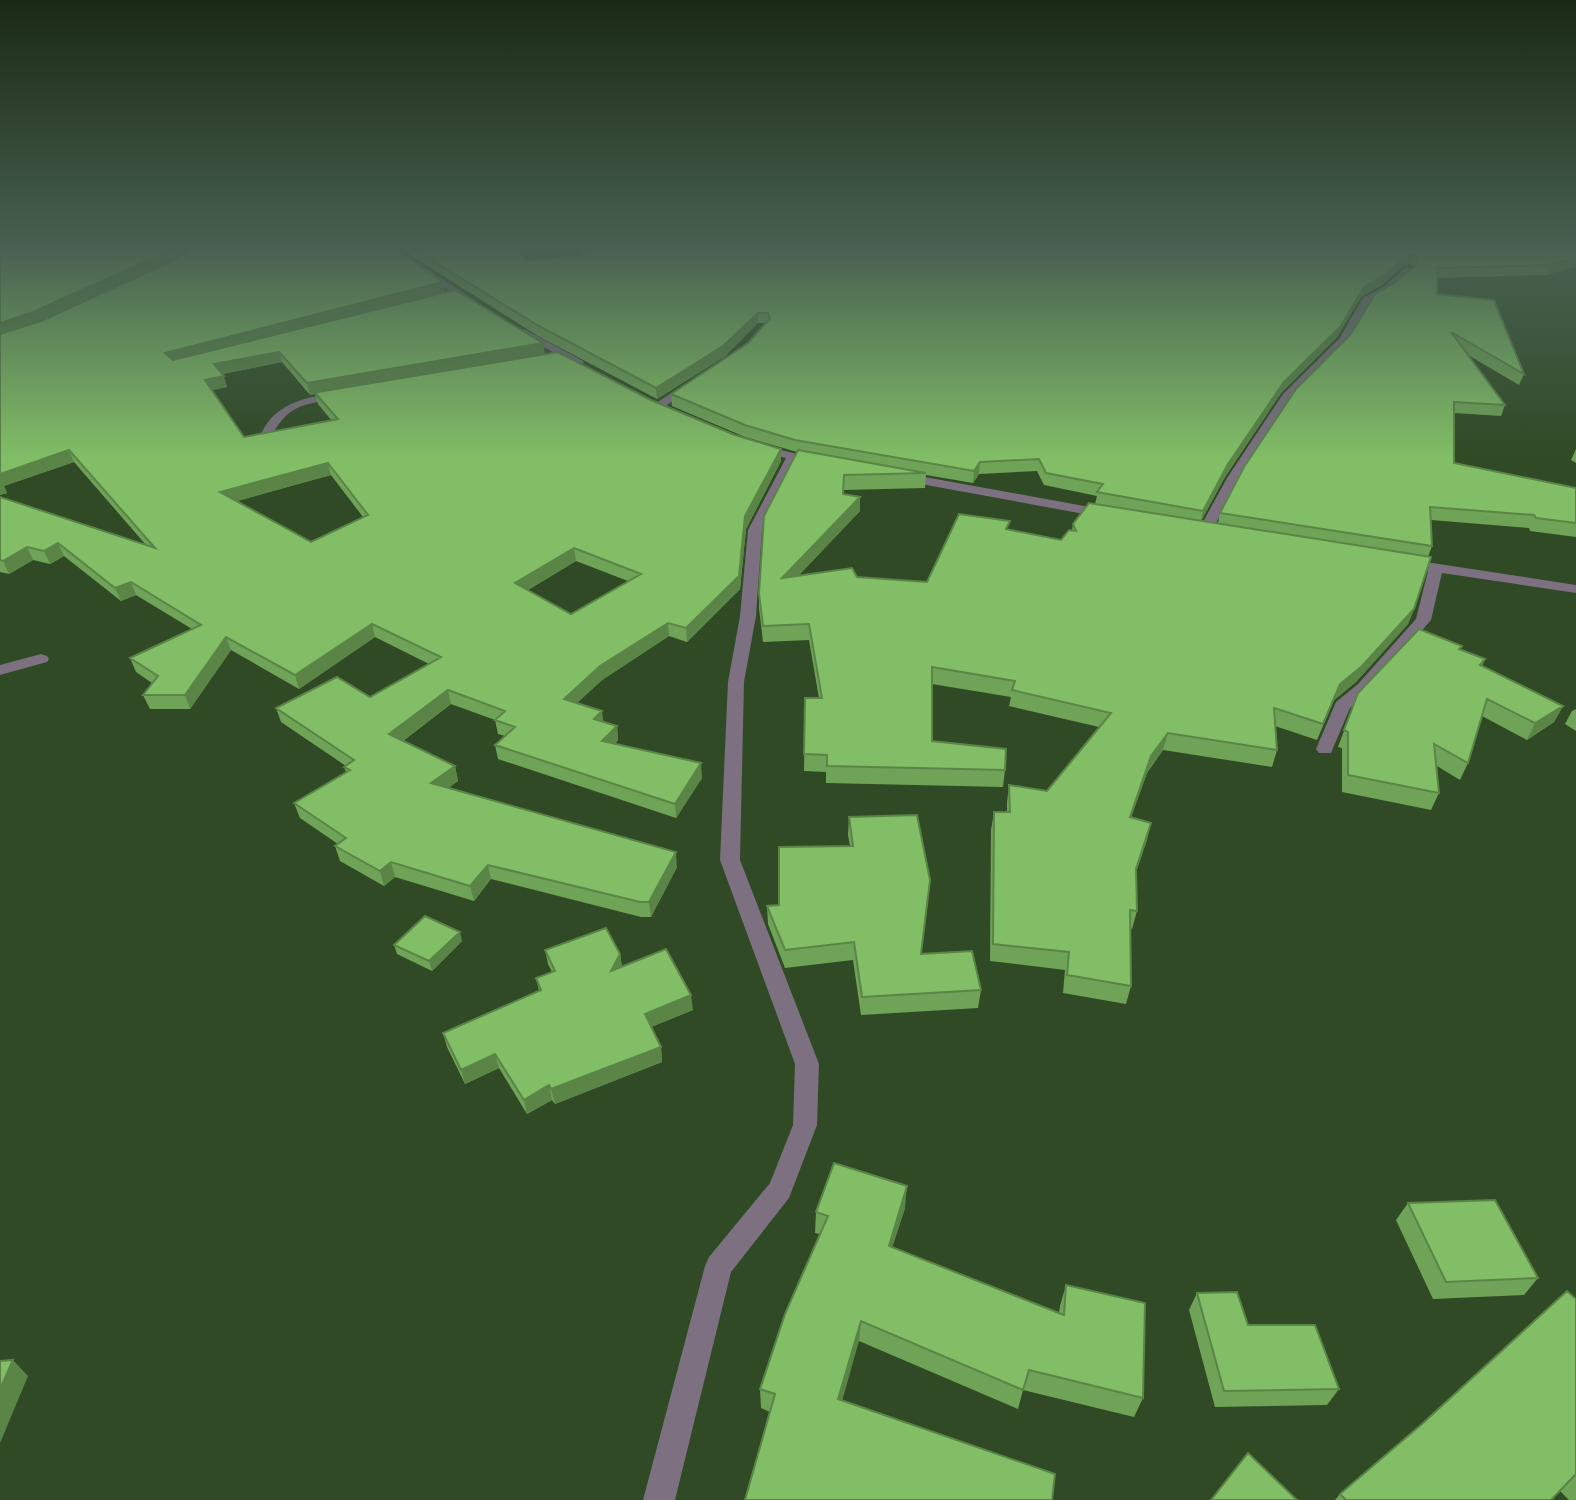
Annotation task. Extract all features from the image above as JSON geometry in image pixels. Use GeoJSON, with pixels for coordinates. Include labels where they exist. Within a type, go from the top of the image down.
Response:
{"type":"FeatureCollection","features":[{"type":"Feature","properties":{"kind":"street"},"geometry":{"type":"LineString","coordinates":[[1219,533],[1198,530],[1287,396],[1343,341],[1355,319]]}},
{"type":"Feature","properties":{"kind":"street"},"geometry":{"type":"LineString","coordinates":[[517,328],[589,369]]}},
{"type":"Feature","properties":{"kind":"street"},"geometry":{"type":"LineString","coordinates":[[541,360],[566,356]]}},
{"type":"Feature","properties":{"kind":"street"},"geometry":{"type":"LineString","coordinates":[[656,406],[698,381]]}},
{"type":"Feature","properties":{"kind":"street"},"geometry":{"type":"LineString","coordinates":[[265,439],[267,427],[286,410],[318,398],[345,394]]}},
{"type":"Feature","properties":{"kind":"street"},"geometry":{"type":"LineString","coordinates":[[749,446],[832,464]]}},
{"type":"Feature","properties":{"kind":"street"},"geometry":{"type":"LineString","coordinates":[[659,1500],[719,1266],[780,1190],[805,1125],[807,1064],[730,860],[736,682],[748,616],[755,530],[793,457]]}},
{"type":"Feature","properties":{"kind":"street"},"geometry":{"type":"LineString","coordinates":[[886,474],[1126,518]]}},
{"type":"Feature","properties":{"kind":"street"},"geometry":{"type":"LineString","coordinates":[[1395,562],[1576,589]]}},
{"type":"Feature","properties":{"kind":"street"},"geometry":{"type":"LineString","coordinates":[[1325,749],[1342,706],[1364,687],[1423,621],[1436,568]]}},
{"type":"Feature","properties":{"kind":"street"},"geometry":{"type":"LineString","coordinates":[[0,670],[41,659]]}},
{"type":"Feature","properties":{"kind":"building"},"geometry":{"type":"Polygon","coordinates":[[[298,319],[165,353],[173,360],[338,319],[503,319],[543,343],[307,383],[279,352],[214,364],[224,376],[205,380],[244,437],[338,419],[315,393],[318,392],[558,352],[651,400],[735,435],[781,449],[745,516],[739,576],[686,628],[668,623],[600,666],[564,699],[602,711],[594,719],[617,726],[602,741],[701,763],[675,804],[495,745],[515,727],[495,720],[505,711],[448,690],[389,734],[455,766],[431,783],[676,852],[649,902],[488,865],[470,886],[391,862],[380,871],[335,846],[346,838],[294,803],[350,770],[344,767],[354,760],[276,708],[337,677],[370,697],[441,657],[372,624],[295,675],[226,637],[185,695],[143,695],[158,676],[130,658],[201,625],[131,582],[115,588],[58,543],[44,551],[27,547],[3,561],[0,560],[0,497],[155,548],[69,450],[0,474],[0,334],[41,321],[298,319]],[[328,463],[220,492],[311,542],[368,515],[328,463]],[[574,548],[515,583],[571,614],[641,574],[574,548]]]}},
{"type":"Feature","properties":{"kind":"building"},"geometry":{"type":"Polygon","coordinates":[[[527,319],[752,319],[723,346],[656,388],[527,319]]]}},
{"type":"Feature","properties":{"kind":"building"},"geometry":{"type":"Polygon","coordinates":[[[769,319],[1345,319],[1340,327],[1284,382],[1228,464],[1203,511],[1097,492],[1103,484],[1046,473],[1039,459],[980,462],[974,471],[795,440],[745,425],[671,394],[748,343],[769,319]]]}},
{"type":"Feature","properties":{"kind":"building"},"geometry":{"type":"Polygon","coordinates":[[[1360,319],[1502,319],[1524,374],[1451,332],[1505,405],[1454,402],[1454,463],[1576,488],[1576,523],[1536,518],[1534,515],[1430,507],[1432,546],[1220,513],[1244,467],[1296,389],[1351,334],[1360,319]]]}},
{"type":"Feature","properties":{"kind":"building"},"geometry":{"type":"Polygon","coordinates":[[[798,450],[926,473],[844,475],[843,494],[860,497],[782,578],[852,568],[857,577],[927,582],[959,514],[1010,521],[1006,529],[1061,540],[1069,530],[1076,531],[1073,524],[1089,503],[1431,557],[1414,609],[1362,666],[1340,684],[1323,724],[1274,708],[1277,750],[1168,733],[1151,756],[1130,817],[1151,823],[1136,869],[1137,911],[1130,910],[1131,986],[1067,975],[1069,952],[993,944],[994,812],[1010,812],[1009,785],[1047,791],[1111,713],[1012,690],[1015,681],[932,667],[932,741],[1006,749],[1005,770],[827,766],[827,755],[804,754],[805,698],[822,698],[809,624],[763,626],[759,593],[764,516],[798,450]]]}},
{"type":"Feature","properties":{"kind":"building"},"geometry":{"type":"Polygon","coordinates":[[[1419,629],[1462,646],[1459,649],[1485,659],[1480,665],[1563,706],[1535,723],[1487,699],[1468,763],[1434,744],[1439,793],[1348,775],[1348,732],[1344,730],[1358,693],[1419,629]]]}},
{"type":"Feature","properties":{"kind":"building"},"geometry":{"type":"Polygon","coordinates":[[[917,815],[930,880],[921,954],[972,951],[981,990],[862,997],[854,942],[785,950],[767,906],[779,905],[779,847],[853,846],[849,817],[917,815]]]}},
{"type":"Feature","properties":{"kind":"building"},"geometry":{"type":"Polygon","coordinates":[[[425,916],[460,932],[429,961],[394,945],[425,916]]]}},
{"type":"Feature","properties":{"kind":"building"},"geometry":{"type":"Polygon","coordinates":[[[606,928],[620,954],[611,971],[666,949],[691,995],[645,1014],[661,1047],[551,1089],[549,1085],[524,1100],[495,1054],[461,1070],[443,1033],[541,990],[536,978],[555,971],[545,950],[606,928]]]}},
{"type":"Feature","properties":{"kind":"building"},"geometry":{"type":"Polygon","coordinates":[[[834,1163],[907,1186],[889,1246],[1064,1315],[1066,1285],[1145,1303],[1143,1398],[1029,1370],[1023,1390],[861,1321],[838,1399],[1055,1474],[1052,1500],[745,1500],[775,1394],[760,1389],[785,1314],[828,1216],[816,1212],[834,1163]]]}},
{"type":"Feature","properties":{"kind":"building"},"geometry":{"type":"Polygon","coordinates":[[[1495,1200],[1538,1278],[1446,1282],[1408,1203],[1495,1200]]]}},
{"type":"Feature","properties":{"kind":"building"},"geometry":{"type":"Polygon","coordinates":[[[1567,1291],[1576,1299],[1576,1474],[1551,1500],[1346,1500],[1340,1494],[1422,1424],[1567,1291]]]}},
{"type":"Feature","properties":{"kind":"building"},"geometry":{"type":"Polygon","coordinates":[[[1237,1292],[1248,1325],[1315,1325],[1339,1389],[1224,1391],[1197,1293],[1237,1292]]]}},
{"type":"Feature","properties":{"kind":"building"},"geometry":{"type":"Polygon","coordinates":[[[13,1360],[0,1389],[0,1361],[13,1360]]]}},
{"type":"Feature","properties":{"kind":"building"},"geometry":{"type":"Polygon","coordinates":[[[1248,1453],[1297,1500],[1211,1500],[1248,1453]]]}}]}
